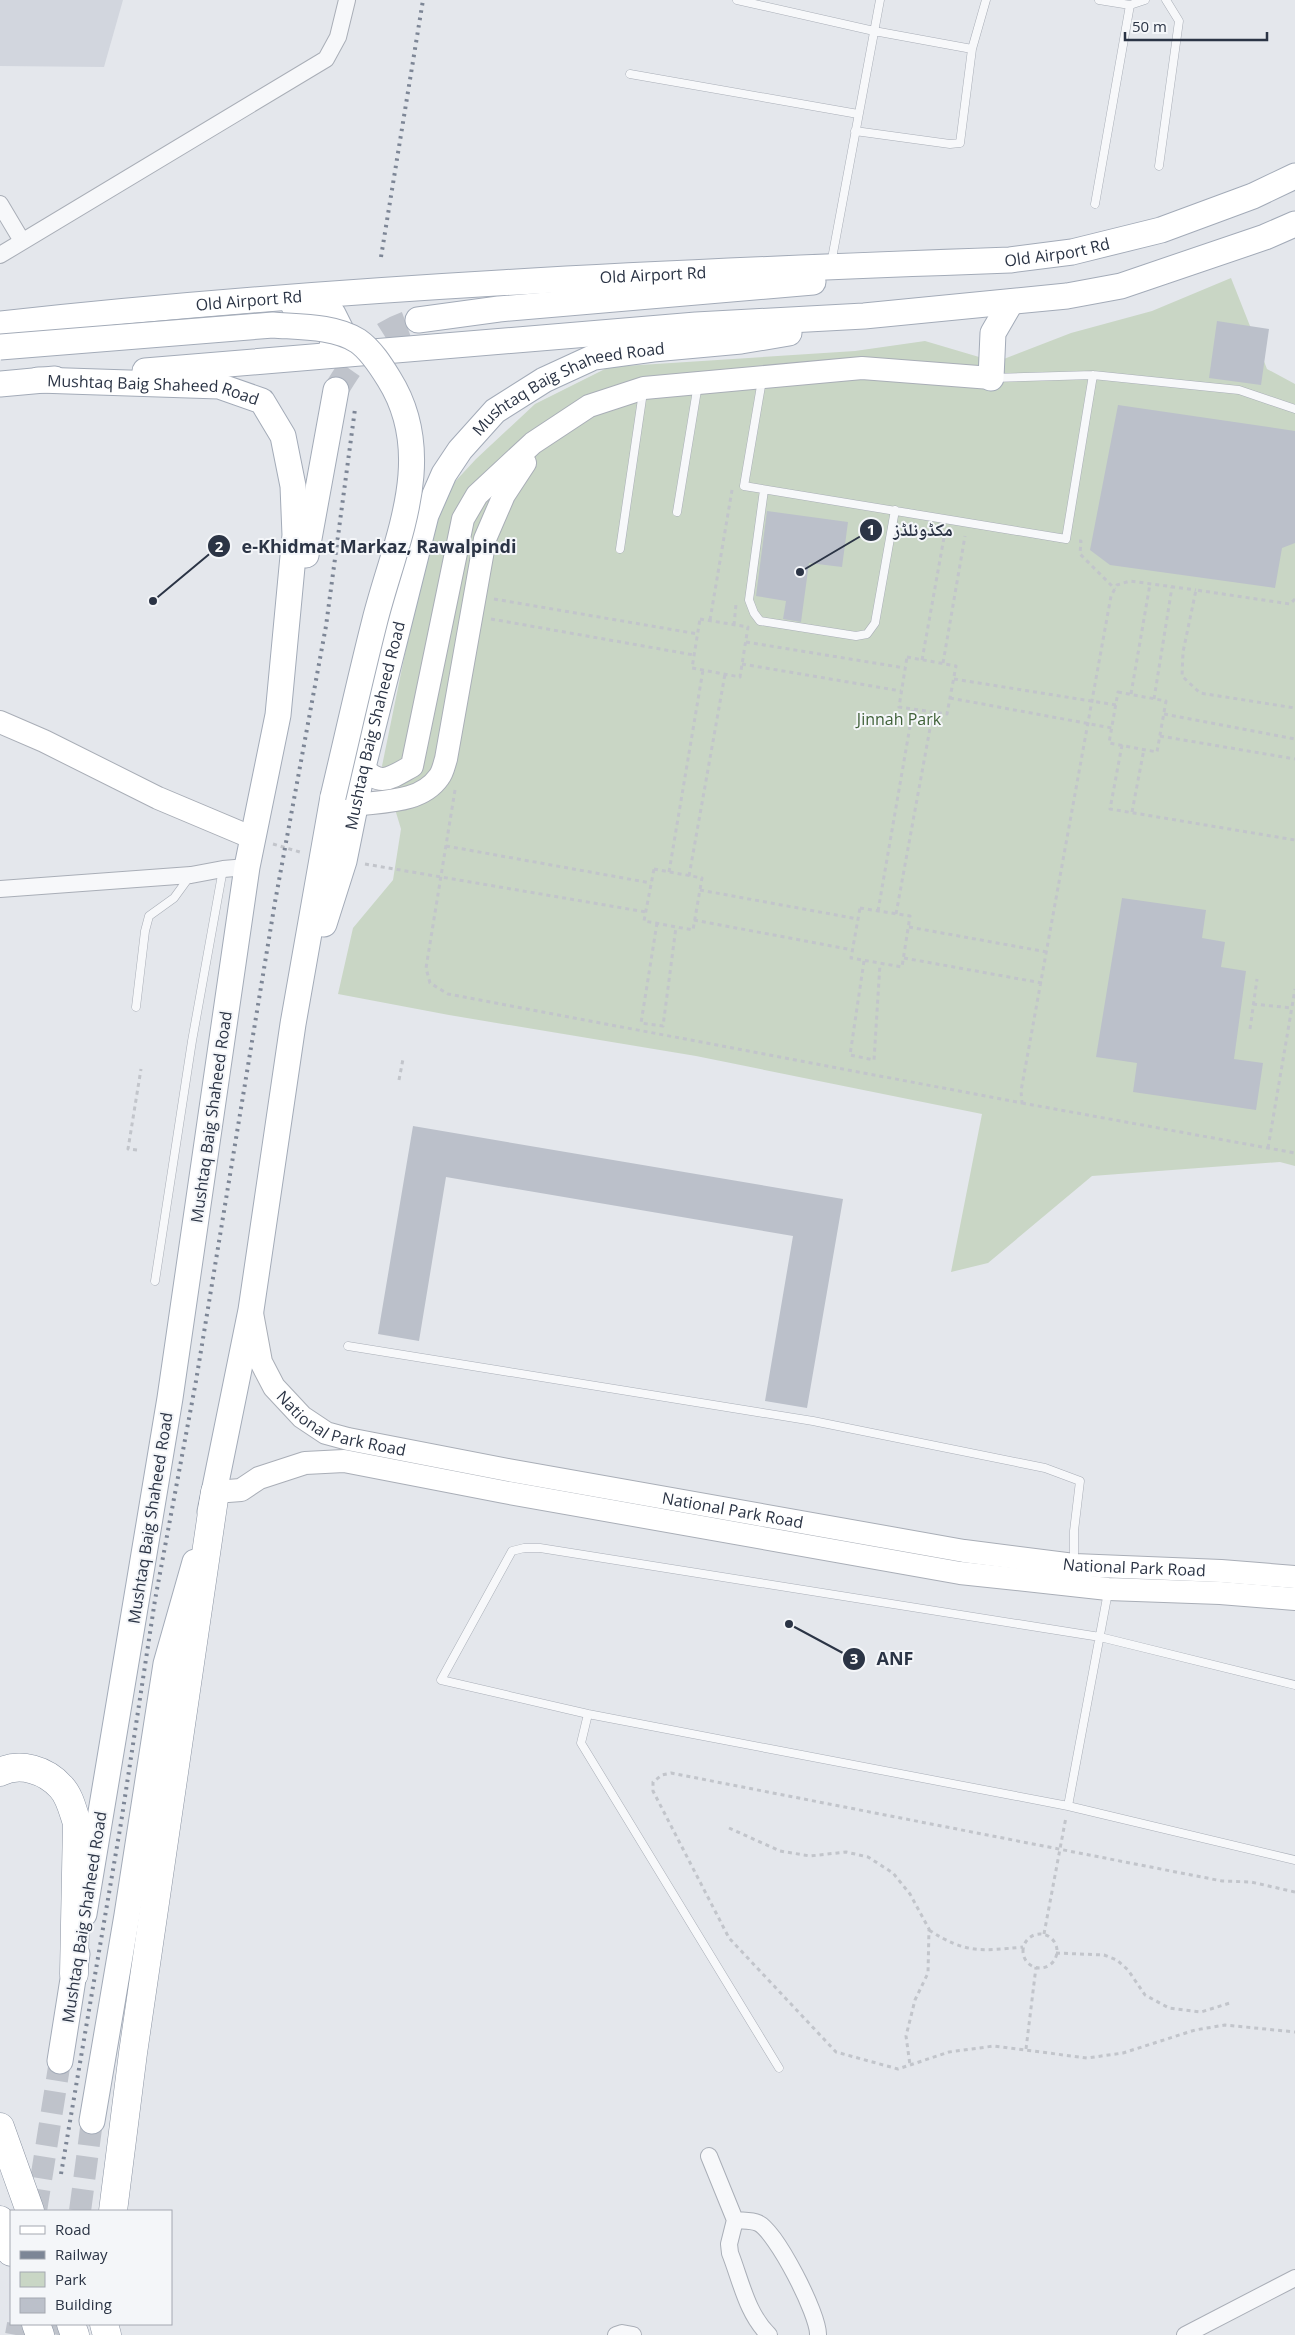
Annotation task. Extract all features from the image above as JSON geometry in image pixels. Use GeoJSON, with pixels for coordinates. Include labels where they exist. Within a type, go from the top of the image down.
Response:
{"type":"FeatureCollection","features":[{"type":"Feature","properties":{"kind":"highway"},"geometry":{"type":"LineString","coordinates":[[113,2210],[132,2053],[215,1492]]}},
{"type":"Feature","properties":{"kind":"highway"},"geometry":{"type":"LineString","coordinates":[[0,1772],[17,1767],[36,1769],[62,1787],[70,1801],[76,1824],[74,1974]]}},
{"type":"Feature","properties":{"kind":"highway"},"geometry":{"type":"LineString","coordinates":[[0,2127],[30,2210]]}},
{"type":"Feature","properties":{"kind":"highway"},"geometry":{"type":"LineString","coordinates":[[0,2220],[10,2249]]}},
{"type":"Feature","properties":{"kind":"main road","name":"Old Airport Rd"},"geometry":{"type":"LineString","coordinates":[[0,324],[244,302],[560,278],[1010,260],[1072,252],[1160,230],[1253,196],[1295,176]]}},
{"type":"Feature","properties":{"kind":"main road"},"geometry":{"type":"LineString","coordinates":[[0,384],[260,360],[696,325],[864,316],[1067,296],[1121,286],[1265,237],[1295,224]]}},
{"type":"Feature","properties":{"kind":"main road"},"geometry":{"type":"LineString","coordinates":[[418,320],[499,309],[778,286],[1010,260]]}},
{"type":"Feature","properties":{"kind":"main road"},"geometry":{"type":"LineString","coordinates":[[244,302],[309,307],[333,314],[342,332],[333,346],[260,360]]}},
{"type":"Feature","properties":{"kind":"main road"},"geometry":{"type":"LineString","coordinates":[[991,378],[993,332],[1011,302]]}},
{"type":"Feature","properties":{"kind":"main road","name":"Mushtaq Baig Shaheed Road"},"geometry":{"type":"LineString","coordinates":[[344,801],[362,767],[426,515],[444,474],[460,450],[494,412],[544,380],[594,357],[653,349],[741,341],[806,331],[864,316]]}},
{"type":"Feature","properties":{"kind":"main road"},"geometry":{"type":"LineString","coordinates":[[0,347],[273,325],[335,332],[358,341],[378,361],[405,410],[412,440],[412,475],[407,505],[375,620],[333,860],[293,1024],[251,1310],[215,1492],[166,1664],[127,1915],[92,2122]]}},
{"type":"Feature","properties":{"kind":"main road","name":"Mushtaq Baig Shaheed Road"},"geometry":{"type":"LineString","coordinates":[[38,380],[219,386],[262,401],[283,436],[293,486],[294,535],[278,715],[253,838],[235,868],[170,1398],[60,2061]]}},
{"type":"Feature","properties":{"kind":"main road"},"geometry":{"type":"LineString","coordinates":[[278,715],[336,390]]}},
{"type":"Feature","properties":{"kind":"street"},"geometry":{"type":"LineString","coordinates":[[0,255],[326,59],[338,38],[347,0]]}},
{"type":"Feature","properties":{"kind":"street"},"geometry":{"type":"LineString","coordinates":[[0,204],[22,241]]}},
{"type":"Feature","properties":{"kind":"street"},"geometry":{"type":"LineString","coordinates":[[362,767],[370,776],[379,779],[391,778],[412,766],[463,519],[477,496],[533,443],[589,406],[644,388],[862,368],[991,378]]}},
{"type":"Feature","properties":{"kind":"street"},"geometry":{"type":"LineString","coordinates":[[344,801],[409,798],[427,789],[441,776],[446,759],[485,539],[504,495],[519,469],[539,448],[589,406]]}},
{"type":"Feature","properties":{"kind":"street"},"geometry":{"type":"LineString","coordinates":[[0,722],[44,741],[158,798],[253,838]]}},
{"type":"Feature","properties":{"kind":"street"},"geometry":{"type":"LineString","coordinates":[[0,888],[191,876],[235,868]]}},
{"type":"Feature","properties":{"kind":"street","name":"National Park Road"},"geometry":{"type":"LineString","coordinates":[[251,1310],[261,1362],[274,1387],[302,1417],[326,1433],[348,1439],[508,1470],[964,1551],[1074,1565],[1221,1571],[1295,1577]]}},
{"type":"Feature","properties":{"kind":"street","name":"National Park Road"},"geometry":{"type":"LineString","coordinates":[[215,1492],[241,1490],[259,1478],[305,1462],[344,1461],[504,1492],[960,1573],[1108,1589],[1220,1593],[1295,1599]]}},
{"type":"Feature","properties":{"kind":"street"},"geometry":{"type":"LineString","coordinates":[[709,2156],[735,2220],[729,2244],[730,2253],[752,2313],[758,2324],[769,2335]]}},
{"type":"Feature","properties":{"kind":"street"},"geometry":{"type":"LineString","coordinates":[[735,2220],[759,2224],[773,2237],[811,2306],[818,2328],[818,2335]]}},
{"type":"Feature","properties":{"kind":"street"},"geometry":{"type":"LineString","coordinates":[[1185,2335],[1295,2278]]}},
{"type":"Feature","properties":{"kind":"street"},"geometry":{"type":"LineString","coordinates":[[616,2335],[622,2333],[633,2335]]}},
{"type":"Feature","properties":{"kind":"lane"},"geometry":{"type":"LineString","coordinates":[[737,0],[874,32],[972,49]]}},
{"type":"Feature","properties":{"kind":"lane"},"geometry":{"type":"LineString","coordinates":[[830,266],[880,0]]}},
{"type":"Feature","properties":{"kind":"lane"},"geometry":{"type":"LineString","coordinates":[[855,131],[950,144],[960,143],[972,49],[986,0]]}},
{"type":"Feature","properties":{"kind":"lane"},"geometry":{"type":"LineString","coordinates":[[1099,0],[1130,5],[1145,0]]}},
{"type":"Feature","properties":{"kind":"lane"},"geometry":{"type":"LineString","coordinates":[[1159,166],[1179,21],[1166,0]]}},
{"type":"Feature","properties":{"kind":"lane"},"geometry":{"type":"LineString","coordinates":[[1095,204],[1130,5]]}},
{"type":"Feature","properties":{"kind":"lane"},"geometry":{"type":"LineString","coordinates":[[630,74],[858,114]]}},
{"type":"Feature","properties":{"kind":"lane"},"geometry":{"type":"LineString","coordinates":[[991,378],[1093,374],[1239,390],[1295,409]]}},
{"type":"Feature","properties":{"kind":"lane"},"geometry":{"type":"LineString","coordinates":[[763,376],[744,486],[1066,539],[1093,374]]}},
{"type":"Feature","properties":{"kind":"lane"},"geometry":{"type":"LineString","coordinates":[[677,512],[698,382]]}},
{"type":"Feature","properties":{"kind":"lane"},"geometry":{"type":"LineString","coordinates":[[620,549],[644,388]]}},
{"type":"Feature","properties":{"kind":"lane"},"geometry":{"type":"LineString","coordinates":[[764,490],[749,600],[754,613],[760,621],[856,636],[867,634],[875,623],[895,510]]}},
{"type":"Feature","properties":{"kind":"lane"},"geometry":{"type":"LineString","coordinates":[[155,1281],[192,1041],[235,868]]}},
{"type":"Feature","properties":{"kind":"lane"},"geometry":{"type":"LineString","coordinates":[[136,1008],[145,931],[150,916],[174,898],[191,876]]}},
{"type":"Feature","properties":{"kind":"lane"},"geometry":{"type":"LineString","coordinates":[[348,1346],[812,1422],[1045,1468],[1080,1482],[1074,1530],[1074,1565]]}},
{"type":"Feature","properties":{"kind":"lane"},"geometry":{"type":"LineString","coordinates":[[1295,1685],[1100,1637],[540,1548],[524,1548],[512,1551],[441,1680],[588,1714],[1068,1806],[1295,1860]]}},
{"type":"Feature","properties":{"kind":"lane"},"geometry":{"type":"LineString","coordinates":[[1068,1806],[1108,1589]]}},
{"type":"Feature","properties":{"kind":"lane"},"geometry":{"type":"LineString","coordinates":[[588,1714],[581,1743],[779,2068]]}},
{"type":"Feature","properties":{"kind":"path"},"geometry":{"type":"LineString","coordinates":[[710,620],[733,484],[744,486]]}},
{"type":"Feature","properties":{"kind":"path"},"geometry":{"type":"LineString","coordinates":[[922,660],[945,532]]}},
{"type":"Feature","properties":{"kind":"path"},"geometry":{"type":"LineString","coordinates":[[943,663],[965,536]]}},
{"type":"Feature","properties":{"kind":"path"},"geometry":{"type":"LineString","coordinates":[[1066,539],[1081,541],[1080,554],[1115,589]]}},
{"type":"Feature","properties":{"kind":"path"},"geometry":{"type":"LineString","coordinates":[[1022,1103],[1021,1091],[1111,596],[1117,585],[1130,581],[1290,604],[1295,599]]}},
{"type":"Feature","properties":{"kind":"path"},"geometry":{"type":"LineString","coordinates":[[1131,694],[1150,584]]}},
{"type":"Feature","properties":{"kind":"path"},"geometry":{"type":"LineString","coordinates":[[1154,699],[1172,587]]}},
{"type":"Feature","properties":{"kind":"path"},"geometry":{"type":"LineString","coordinates":[[1196,590],[1183,652],[1182,676],[1200,693],[1295,708]]}},
{"type":"Feature","properties":{"kind":"path"},"geometry":{"type":"LineString","coordinates":[[486,598],[698,634]]}},
{"type":"Feature","properties":{"kind":"path"},"geometry":{"type":"LineString","coordinates":[[483,618],[694,655]]}},
{"type":"Feature","properties":{"kind":"path"},"geometry":{"type":"LineString","coordinates":[[700,619],[748,627],[740,677],[692,668],[698,634],[700,619]]}},
{"type":"Feature","properties":{"kind":"path"},"geometry":{"type":"LineString","coordinates":[[746,642],[905,668]]}},
{"type":"Feature","properties":{"kind":"path"},"geometry":{"type":"LineString","coordinates":[[907,657],[922,660],[956,666],[947,714],[899,707],[907,657]]}},
{"type":"Feature","properties":{"kind":"path"},"geometry":{"type":"LineString","coordinates":[[742,664],[901,692]]}},
{"type":"Feature","properties":{"kind":"path"},"geometry":{"type":"LineString","coordinates":[[669,872],[703,670]]}},
{"type":"Feature","properties":{"kind":"path"},"geometry":{"type":"LineString","coordinates":[[689,876],[725,674]]}},
{"type":"Feature","properties":{"kind":"path"},"geometry":{"type":"LineString","coordinates":[[954,679],[1116,705]]}},
{"type":"Feature","properties":{"kind":"path"},"geometry":{"type":"LineString","coordinates":[[1118,692],[1131,694],[1166,701],[1157,752],[1109,743],[1118,692]]}},
{"type":"Feature","properties":{"kind":"path"},"geometry":{"type":"LineString","coordinates":[[950,698],[1112,728]]}},
{"type":"Feature","properties":{"kind":"path"},"geometry":{"type":"LineString","coordinates":[[878,911],[913,709]]}},
{"type":"Feature","properties":{"kind":"path"},"geometry":{"type":"LineString","coordinates":[[896,914],[933,712]]}},
{"type":"Feature","properties":{"kind":"path"},"geometry":{"type":"LineString","coordinates":[[1164,714],[1295,739]]}},
{"type":"Feature","properties":{"kind":"path"},"geometry":{"type":"LineString","coordinates":[[1160,736],[1295,759]]}},
{"type":"Feature","properties":{"kind":"path"},"geometry":{"type":"LineString","coordinates":[[1122,745],[1110,809],[1295,840]]}},
{"type":"Feature","properties":{"kind":"path"},"geometry":{"type":"LineString","coordinates":[[1132,812],[1144,749]]}},
{"type":"Feature","properties":{"kind":"path"},"geometry":{"type":"LineString","coordinates":[[455,789],[426,968],[430,983],[448,994],[1294,1153],[1295,1146]]}},
{"type":"Feature","properties":{"kind":"path"},"geometry":{"type":"LineString","coordinates":[[253,838],[333,860],[441,876],[646,912]]}},
{"type":"Feature","properties":{"kind":"path"},"geometry":{"type":"LineString","coordinates":[[446,846],[651,883]]}},
{"type":"Feature","properties":{"kind":"path"},"geometry":{"type":"LineString","coordinates":[[654,869],[669,872],[702,878],[693,930],[644,921],[654,869]]}},
{"type":"Feature","properties":{"kind":"path"},"geometry":{"type":"LineString","coordinates":[[700,890],[858,919]]}},
{"type":"Feature","properties":{"kind":"path"},"geometry":{"type":"LineString","coordinates":[[860,908],[878,911],[910,916],[902,967],[852,958],[860,908]]}},
{"type":"Feature","properties":{"kind":"path"},"geometry":{"type":"LineString","coordinates":[[694,920],[853,950]]}},
{"type":"Feature","properties":{"kind":"path"},"geometry":{"type":"LineString","coordinates":[[657,923],[641,1023],[663,1026],[676,927]]}},
{"type":"Feature","properties":{"kind":"path"},"geometry":{"type":"LineString","coordinates":[[909,927],[1047,952]]}},
{"type":"Feature","properties":{"kind":"path"},"geometry":{"type":"LineString","coordinates":[[904,958],[1042,983]]}},
{"type":"Feature","properties":{"kind":"path"},"geometry":{"type":"LineString","coordinates":[[864,961],[850,1055],[874,1060],[880,964]]}},
{"type":"Feature","properties":{"kind":"path"},"geometry":{"type":"LineString","coordinates":[[1250,1029],[1257,979]]}},
{"type":"Feature","properties":{"kind":"path"},"geometry":{"type":"LineString","coordinates":[[1268,1148],[1295,989]]}},
{"type":"Feature","properties":{"kind":"path"},"geometry":{"type":"LineString","coordinates":[[1253,1004],[1292,1008]]}},
{"type":"Feature","properties":{"kind":"path"},"geometry":{"type":"LineString","coordinates":[[1288,1030],[1295,1031]]}},
{"type":"Feature","properties":{"kind":"path"},"geometry":{"type":"LineString","coordinates":[[399,1080],[402,1059]]}},
{"type":"Feature","properties":{"kind":"path"},"geometry":{"type":"LineString","coordinates":[[137,1150],[128,1149],[141,1069]]}},
{"type":"Feature","properties":{"kind":"path"},"geometry":{"type":"LineString","coordinates":[[1295,1892],[1251,1882],[1222,1881],[671,1773],[662,1775],[653,1782],[653,1791],[729,1938],[836,2052],[898,2068],[949,2052],[994,2046],[1088,2058],[1123,2054],[1194,2030],[1225,2025],[1295,2032]]}},
{"type":"Feature","properties":{"kind":"path"},"geometry":{"type":"LineString","coordinates":[[1044,1934],[1068,1806]]}},
{"type":"Feature","properties":{"kind":"path"},"geometry":{"type":"LineString","coordinates":[[729,1828],[780,1851],[810,1856],[846,1852],[868,1857],[893,1873],[910,1894],[929,1929],[949,1943],[964,1948],[986,1950],[1023,1947]]}},
{"type":"Feature","properties":{"kind":"path"},"geometry":{"type":"LineString","coordinates":[[910,2065],[906,2036],[915,2000],[928,1973],[929,1929]]}},
{"type":"Feature","properties":{"kind":"path"},"geometry":{"type":"LineString","coordinates":[[1044,1934],[1053,1941],[1056,1953],[1049,1964],[1036,1967],[1025,1959],[1023,1947],[1030,1937],[1044,1934]]}},
{"type":"Feature","properties":{"kind":"path"},"geometry":{"type":"LineString","coordinates":[[1056,1953],[1104,1955],[1117,1960],[1128,1970],[1145,1995],[1169,2008],[1202,2012],[1230,2003]]}},
{"type":"Feature","properties":{"kind":"path"},"geometry":{"type":"LineString","coordinates":[[1026,2050],[1036,1967]]}},
{"type":"Feature","properties":{"kind":"shaded area"},"geometry":{"type":"Polygon","coordinates":[[[0,0],[123,0],[104,67],[0,66],[0,0]]]}},
{"type":"Feature","properties":{"kind":"green space","name":"Jinnah Park"},"geometry":{"type":"Polygon","coordinates":[[[1231,278],[1267,369],[1295,384],[1295,1166],[1280,1162],[1092,1176],[988,1263],[951,1272],[982,1114],[696,1056],[449,1015],[338,994],[353,928],[393,880],[401,829],[382,766],[429,536],[450,487],[476,459],[535,404],[609,367],[855,351],[925,341],[996,362],[1071,333],[1152,311],[1231,278]]]}},
{"type":"Feature","properties":{"kind":"building"},"geometry":{"type":"Polygon","coordinates":[[[1217,321],[1269,329],[1261,385],[1209,378],[1217,321]]]}},
{"type":"Feature","properties":{"kind":"building"},"geometry":{"type":"Polygon","coordinates":[[[1118,405],[1295,431],[1295,543],[1282,548],[1275,588],[1110,565],[1090,550],[1118,405]]]}},
{"type":"Feature","properties":{"kind":"building"},"geometry":{"type":"Polygon","coordinates":[[[767,511],[848,522],[842,567],[809,563],[801,622],[783,619],[786,601],[756,596],[767,511]]]}},
{"type":"Feature","properties":{"kind":"building"},"geometry":{"type":"Polygon","coordinates":[[[1122,898],[1206,910],[1202,938],[1225,942],[1221,967],[1246,971],[1234,1059],[1263,1063],[1256,1110],[1133,1092],[1137,1063],[1096,1057],[1122,898]]]}},
{"type":"Feature","properties":{"kind":"building"},"geometry":{"type":"Polygon","coordinates":[[[413,1126],[843,1199],[807,1408],[765,1401],[793,1236],[446,1177],[419,1341],[378,1334],[413,1126]]]}},
{"type":"Feature","properties":{"kind":"tunnel"},"geometry":{"type":"LineString","coordinates":[[336,390],[352,365],[369,346],[390,331],[418,320]]}},
{"type":"Feature","properties":{"kind":"tunnel"},"geometry":{"type":"LineString","coordinates":[[36,2210],[60,2061]]}},
{"type":"Feature","properties":{"kind":"tunnel"},"geometry":{"type":"LineString","coordinates":[[80,2210],[92,2121]]}},
{"type":"Feature","properties":{"kind":"tunnel"},"geometry":{"type":"LineString","coordinates":[[16,2335],[18,2325]]}},
{"type":"Feature","properties":{"kind":"tunnel"},"geometry":{"type":"LineString","coordinates":[[58,2335],[60,2325]]}},
{"type":"Feature","properties":{"kind":"railway"},"geometry":{"type":"LineString","coordinates":[[381,257],[423,0]]}},
{"type":"Feature","properties":{"kind":"railway"},"geometry":{"type":"LineString","coordinates":[[61,2174],[121,1823],[155,1600],[196,1381],[275,902],[326,626],[355,409]]}},
{"type":"Feature","properties":{"kind":"place","name":"مکڈونلڈز"},"geometry":{"type":"Point","coordinates":[800,572]}},
{"type":"Feature","properties":{"kind":"place","name":"e-Khidmat Markaz, Rawalpindi"},"geometry":{"type":"Point","coordinates":[153,601]}},
{"type":"Feature","properties":{"kind":"place","name":"ANF"},"geometry":{"type":"Point","coordinates":[789,1624]}}]}
